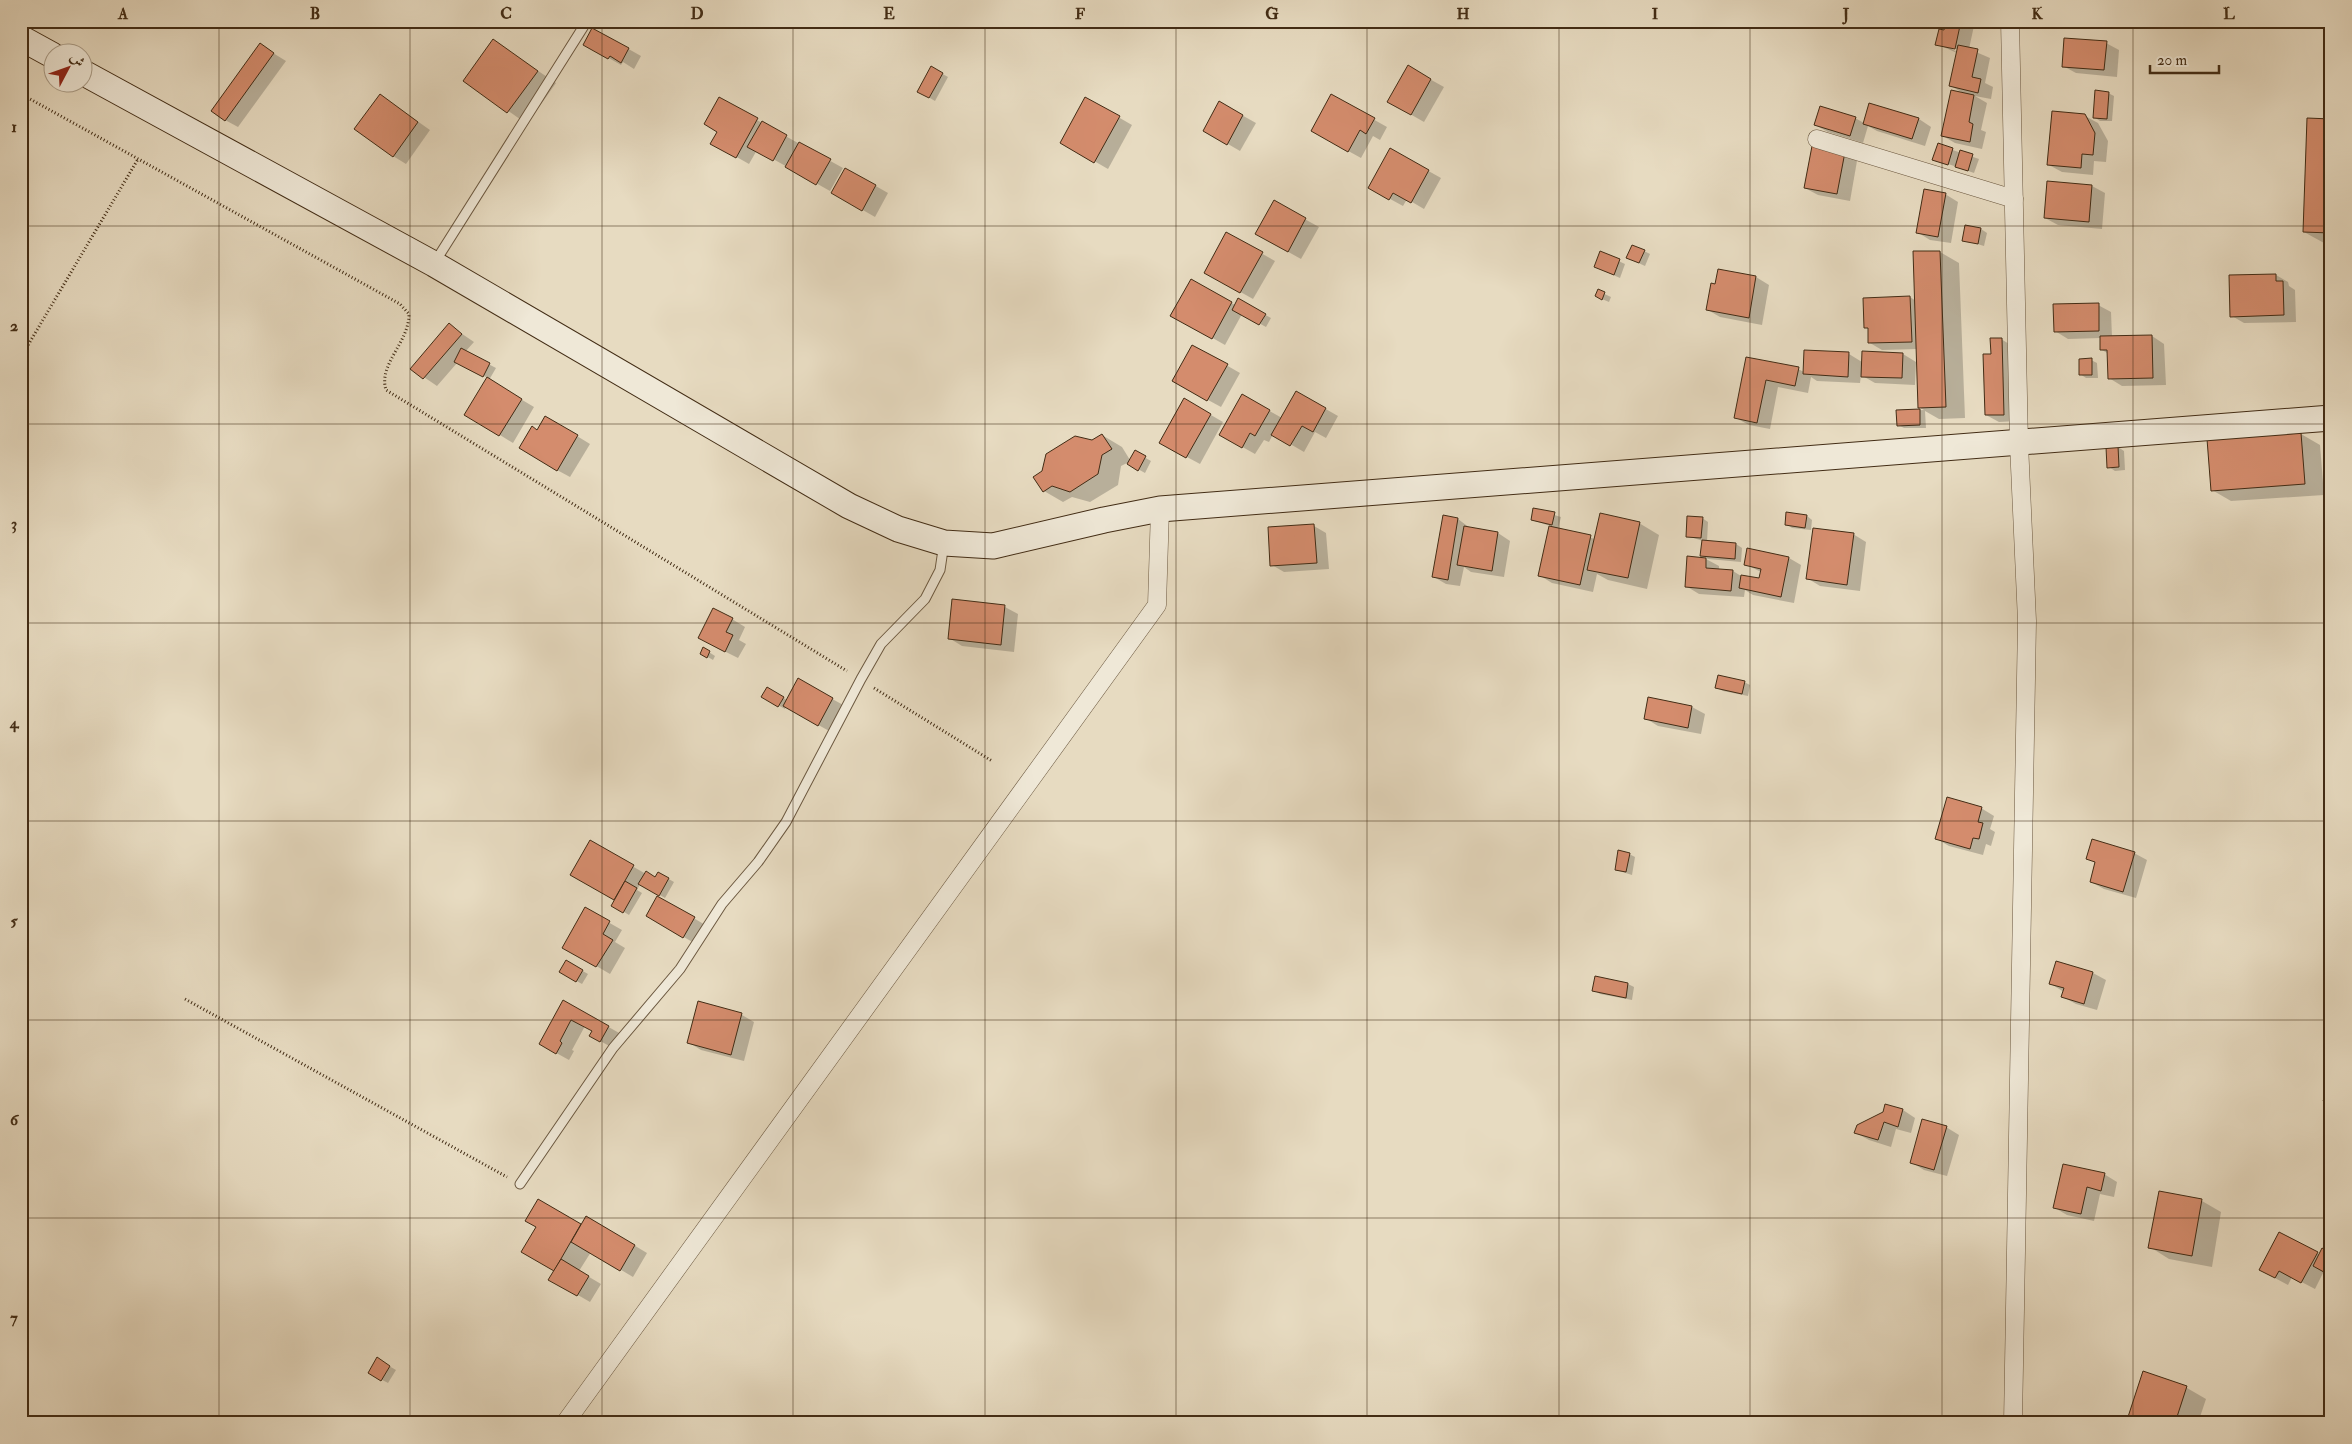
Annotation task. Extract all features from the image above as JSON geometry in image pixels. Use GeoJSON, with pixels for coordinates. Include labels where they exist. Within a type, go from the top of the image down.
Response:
{"type":"FeatureCollection","features":[{"type":"Feature","properties":{"kind":"street"},"geometry":{"type":"LineString","coordinates":[[2010,21],[2020,444],[2027,621],[2013,1423]]}},
{"type":"Feature","properties":{"kind":"street"},"geometry":{"type":"LineString","coordinates":[[21,38],[42,50]]}},
{"type":"Feature","properties":{"kind":"street"},"geometry":{"type":"LineString","coordinates":[[92,77],[434,264],[849,506],[898,529],[944,543],[993,546],[1160,509],[2020,444],[2331,418]]}},
{"type":"Feature","properties":{"kind":"street"},"geometry":{"type":"LineString","coordinates":[[1817,139],[2014,199]]}},
{"type":"Feature","properties":{"kind":"street"},"geometry":{"type":"LineString","coordinates":[[565,1423],[1157,604],[1160,509]]}},
{"type":"Feature","properties":{"kind":"lane"},"geometry":{"type":"LineString","coordinates":[[434,264],[587,21]]}},
{"type":"Feature","properties":{"kind":"lane"},"geometry":{"type":"LineString","coordinates":[[520,1184],[612,1048],[680,969],[722,904],[758,862],[786,822],[881,644],[925,599],[940,570],[944,543]]}},
{"type":"Feature","properties":{"kind":"path"},"geometry":{"type":"LineString","coordinates":[[21,94],[400,304],[409,314],[409,327],[386,370],[383,380],[386,390],[861,679],[992,761]]}},
{"type":"Feature","properties":{"kind":"path"},"geometry":{"type":"LineString","coordinates":[[21,357],[138,159]]}},
{"type":"Feature","properties":{"kind":"path"},"geometry":{"type":"LineString","coordinates":[[185,999],[520,1184]]}},
{"type":"Feature","properties":{"kind":"building"},"geometry":{"type":"Polygon","coordinates":[[[1946,21],[1961,21],[1955,49],[1935,45],[1939,29],[1944,30],[1946,21]]]}},
{"type":"Feature","properties":{"kind":"building"},"geometry":{"type":"Polygon","coordinates":[[[592,28],[629,48],[621,63],[610,56],[608,59],[583,45],[592,28]]]}},
{"type":"Feature","properties":{"kind":"building"},"geometry":{"type":"Polygon","coordinates":[[[2064,38],[2107,41],[2104,70],[2062,67],[2064,38]]]}},
{"type":"Feature","properties":{"kind":"building"},"geometry":{"type":"Polygon","coordinates":[[[493,39],[538,71],[507,113],[463,81],[493,39]]]}},
{"type":"Feature","properties":{"kind":"building"},"geometry":{"type":"Polygon","coordinates":[[[260,43],[274,53],[225,121],[211,111],[260,43]]]}},
{"type":"Feature","properties":{"kind":"building"},"geometry":{"type":"Polygon","coordinates":[[[1958,45],[1978,49],[1972,77],[1981,79],[1978,93],[1949,86],[1958,45]]]}},
{"type":"Feature","properties":{"kind":"building"},"geometry":{"type":"Polygon","coordinates":[[[1408,65],[1431,79],[1411,115],[1387,102],[1408,65]]]}},
{"type":"Feature","properties":{"kind":"building"},"geometry":{"type":"Polygon","coordinates":[[[931,66],[943,73],[929,98],[917,92],[931,66]]]}},
{"type":"Feature","properties":{"kind":"building"},"geometry":{"type":"Polygon","coordinates":[[[1951,90],[1974,95],[1969,122],[1973,124],[1970,142],[1941,136],[1951,90]]]}},
{"type":"Feature","properties":{"kind":"building"},"geometry":{"type":"Polygon","coordinates":[[[2095,90],[2109,92],[2107,119],[2093,118],[2095,90]]]}},
{"type":"Feature","properties":{"kind":"building"},"geometry":{"type":"Polygon","coordinates":[[[380,94],[418,122],[393,157],[354,129],[380,94]]]}},
{"type":"Feature","properties":{"kind":"building"},"geometry":{"type":"Polygon","coordinates":[[[1331,94],[1375,118],[1366,134],[1360,130],[1348,152],[1311,131],[1331,94]]]}},
{"type":"Feature","properties":{"kind":"building"},"geometry":{"type":"Polygon","coordinates":[[[719,97],[758,118],[736,158],[710,144],[717,132],[704,124],[719,97]]]}},
{"type":"Feature","properties":{"kind":"building"},"geometry":{"type":"Polygon","coordinates":[[[1085,97],[1120,116],[1094,163],[1060,143],[1085,97]]]}},
{"type":"Feature","properties":{"kind":"building"},"geometry":{"type":"Polygon","coordinates":[[[1219,101],[1243,115],[1227,145],[1203,131],[1219,101]]]}},
{"type":"Feature","properties":{"kind":"building"},"geometry":{"type":"Polygon","coordinates":[[[1869,103],[1919,118],[1912,139],[1863,124],[1869,103]]]}},
{"type":"Feature","properties":{"kind":"building"},"geometry":{"type":"Polygon","coordinates":[[[1820,106],[1856,117],[1850,136],[1814,125],[1820,106]]]}},
{"type":"Feature","properties":{"kind":"building"},"geometry":{"type":"Polygon","coordinates":[[[2052,111],[2085,114],[2095,133],[2093,155],[2082,154],[2081,168],[2047,165],[2052,111]]]}},
{"type":"Feature","properties":{"kind":"building"},"geometry":{"type":"Polygon","coordinates":[[[2307,118],[2331,119],[2331,233],[2303,232],[2307,118]]]}},
{"type":"Feature","properties":{"kind":"building"},"geometry":{"type":"Polygon","coordinates":[[[762,121],[787,135],[773,161],[747,147],[762,121]]]}},
{"type":"Feature","properties":{"kind":"building"},"geometry":{"type":"Polygon","coordinates":[[[799,142],[831,159],[816,185],[785,167],[799,142]]]}},
{"type":"Feature","properties":{"kind":"building"},"geometry":{"type":"Polygon","coordinates":[[[1938,143],[1953,148],[1948,165],[1932,160],[1938,143]]]}},
{"type":"Feature","properties":{"kind":"building"},"geometry":{"type":"Polygon","coordinates":[[[1812,146],[1845,152],[1837,194],[1804,188],[1812,146]]]}},
{"type":"Feature","properties":{"kind":"building"},"geometry":{"type":"Polygon","coordinates":[[[1390,148],[1429,170],[1411,203],[1393,193],[1389,200],[1368,188],[1390,148]]]}},
{"type":"Feature","properties":{"kind":"building"},"geometry":{"type":"Polygon","coordinates":[[[1960,150],[1973,154],[1968,171],[1955,167],[1960,150]]]}},
{"type":"Feature","properties":{"kind":"building"},"geometry":{"type":"Polygon","coordinates":[[[845,168],[876,185],[862,211],[831,193],[845,168]]]}},
{"type":"Feature","properties":{"kind":"building"},"geometry":{"type":"Polygon","coordinates":[[[2047,181],[2092,185],[2089,222],[2044,218],[2047,181]]]}},
{"type":"Feature","properties":{"kind":"building"},"geometry":{"type":"Polygon","coordinates":[[[1924,189],[1946,193],[1938,237],[1916,233],[1924,189]]]}},
{"type":"Feature","properties":{"kind":"building"},"geometry":{"type":"Polygon","coordinates":[[[1274,200],[1306,218],[1288,252],[1255,234],[1274,200]]]}},
{"type":"Feature","properties":{"kind":"building"},"geometry":{"type":"Polygon","coordinates":[[[1965,225],[1981,228],[1978,244],[1962,241],[1965,225]]]}},
{"type":"Feature","properties":{"kind":"building"},"geometry":{"type":"Polygon","coordinates":[[[1226,232],[1263,252],[1240,293],[1204,273],[1226,232]]]}},
{"type":"Feature","properties":{"kind":"building"},"geometry":{"type":"Polygon","coordinates":[[[1632,245],[1645,250],[1639,263],[1626,258],[1632,245]]]}},
{"type":"Feature","properties":{"kind":"building"},"geometry":{"type":"Polygon","coordinates":[[[1600,251],[1620,259],[1614,275],[1594,267],[1600,251]]]}},
{"type":"Feature","properties":{"kind":"building"},"geometry":{"type":"Polygon","coordinates":[[[1913,251],[1940,251],[1946,407],[1918,408],[1913,251]]]}},
{"type":"Feature","properties":{"kind":"building"},"geometry":{"type":"Polygon","coordinates":[[[1718,269],[1756,276],[1749,318],[1706,310],[1711,283],[1715,284],[1718,269]]]}},
{"type":"Feature","properties":{"kind":"building"},"geometry":{"type":"Polygon","coordinates":[[[2276,274],[2276,281],[2283,281],[2284,315],[2230,317],[2229,275],[2276,274]]]}},
{"type":"Feature","properties":{"kind":"building"},"geometry":{"type":"Polygon","coordinates":[[[1191,279],[1232,302],[1212,339],[1170,316],[1191,279]]]}},
{"type":"Feature","properties":{"kind":"building"},"geometry":{"type":"Polygon","coordinates":[[[1598,289],[1605,292],[1602,300],[1595,296],[1598,289]]]}},
{"type":"Feature","properties":{"kind":"building"},"geometry":{"type":"Polygon","coordinates":[[[1910,296],[1912,342],[1868,343],[1868,328],[1864,328],[1863,298],[1910,296]]]}},
{"type":"Feature","properties":{"kind":"building"},"geometry":{"type":"Polygon","coordinates":[[[1238,298],[1266,314],[1259,325],[1232,310],[1238,298]]]}},
{"type":"Feature","properties":{"kind":"building"},"geometry":{"type":"Polygon","coordinates":[[[2099,303],[2099,331],[2054,332],[2053,304],[2099,303]]]}},
{"type":"Feature","properties":{"kind":"building"},"geometry":{"type":"Polygon","coordinates":[[[449,323],[462,334],[423,379],[410,369],[449,323]]]}},
{"type":"Feature","properties":{"kind":"building"},"geometry":{"type":"Polygon","coordinates":[[[2152,335],[2153,378],[2108,379],[2107,350],[2100,350],[2100,336],[2152,335]]]}},
{"type":"Feature","properties":{"kind":"building"},"geometry":{"type":"Polygon","coordinates":[[[1990,338],[2002,338],[2004,415],[1985,415],[1983,354],[1991,354],[1990,338]]]}},
{"type":"Feature","properties":{"kind":"building"},"geometry":{"type":"Polygon","coordinates":[[[1192,345],[1228,364],[1207,401],[1172,381],[1192,345]]]}},
{"type":"Feature","properties":{"kind":"building"},"geometry":{"type":"Polygon","coordinates":[[[461,348],[490,363],[483,377],[454,362],[461,348]]]}},
{"type":"Feature","properties":{"kind":"building"},"geometry":{"type":"Polygon","coordinates":[[[1804,350],[1849,352],[1848,377],[1803,374],[1804,350]]]}},
{"type":"Feature","properties":{"kind":"building"},"geometry":{"type":"Polygon","coordinates":[[[1862,351],[1903,353],[1902,378],[1861,377],[1862,351]]]}},
{"type":"Feature","properties":{"kind":"building"},"geometry":{"type":"Polygon","coordinates":[[[1746,357],[1799,367],[1795,386],[1766,380],[1757,423],[1734,418],[1746,357]]]}},
{"type":"Feature","properties":{"kind":"building"},"geometry":{"type":"Polygon","coordinates":[[[2092,358],[2092,375],[2079,375],[2079,359],[2092,358]]]}},
{"type":"Feature","properties":{"kind":"building"},"geometry":{"type":"Polygon","coordinates":[[[487,377],[522,399],[499,436],[464,415],[487,377]]]}},
{"type":"Feature","properties":{"kind":"building"},"geometry":{"type":"Polygon","coordinates":[[[1296,391],[1326,408],[1313,432],[1302,426],[1290,446],[1271,435],[1296,391]]]}},
{"type":"Feature","properties":{"kind":"building"},"geometry":{"type":"Polygon","coordinates":[[[1242,394],[1270,410],[1255,436],[1250,433],[1242,448],[1219,435],[1242,394]]]}},
{"type":"Feature","properties":{"kind":"building"},"geometry":{"type":"Polygon","coordinates":[[[1184,398],[1211,414],[1186,458],[1159,443],[1184,398]]]}},
{"type":"Feature","properties":{"kind":"building"},"geometry":{"type":"Polygon","coordinates":[[[1920,409],[1920,425],[1897,426],[1896,410],[1920,409]]]}},
{"type":"Feature","properties":{"kind":"building"},"geometry":{"type":"Polygon","coordinates":[[[545,416],[578,435],[557,471],[519,448],[532,426],[537,430],[545,416]]]}},
{"type":"Feature","properties":{"kind":"building"},"geometry":{"type":"Polygon","coordinates":[[[2301,433],[2305,484],[2211,491],[2207,439],[2301,433]]]}},
{"type":"Feature","properties":{"kind":"building"},"geometry":{"type":"Polygon","coordinates":[[[1102,434],[1112,449],[1102,455],[1098,474],[1070,492],[1052,486],[1043,492],[1033,477],[1042,471],[1046,454],[1075,436],[1092,440],[1102,434]]]}},
{"type":"Feature","properties":{"kind":"building"},"geometry":{"type":"Polygon","coordinates":[[[2118,446],[2119,467],[2107,468],[2106,447],[2118,446]]]}},
{"type":"Feature","properties":{"kind":"building"},"geometry":{"type":"Polygon","coordinates":[[[1135,450],[1146,456],[1138,471],[1127,464],[1135,450]]]}},
{"type":"Feature","properties":{"kind":"building"},"geometry":{"type":"Polygon","coordinates":[[[1533,508],[1555,512],[1552,525],[1531,520],[1533,508]]]}},
{"type":"Feature","properties":{"kind":"building"},"geometry":{"type":"Polygon","coordinates":[[[1786,512],[1807,515],[1805,528],[1785,525],[1786,512]]]}},
{"type":"Feature","properties":{"kind":"building"},"geometry":{"type":"Polygon","coordinates":[[[1600,513],[1640,522],[1628,578],[1587,570],[1600,513]]]}},
{"type":"Feature","properties":{"kind":"building"},"geometry":{"type":"Polygon","coordinates":[[[1443,515],[1458,518],[1448,580],[1432,577],[1443,515]]]}},
{"type":"Feature","properties":{"kind":"building"},"geometry":{"type":"Polygon","coordinates":[[[1687,516],[1703,517],[1701,538],[1686,537],[1687,516]]]}},
{"type":"Feature","properties":{"kind":"building"},"geometry":{"type":"Polygon","coordinates":[[[1314,524],[1317,563],[1270,566],[1268,527],[1314,524]]]}},
{"type":"Feature","properties":{"kind":"building"},"geometry":{"type":"Polygon","coordinates":[[[1464,526],[1498,532],[1492,571],[1457,565],[1464,526]]]}},
{"type":"Feature","properties":{"kind":"building"},"geometry":{"type":"Polygon","coordinates":[[[1549,526],[1591,535],[1580,585],[1538,576],[1549,526]]]}},
{"type":"Feature","properties":{"kind":"building"},"geometry":{"type":"Polygon","coordinates":[[[1813,528],[1854,533],[1847,585],[1806,579],[1813,528]]]}},
{"type":"Feature","properties":{"kind":"building"},"geometry":{"type":"Polygon","coordinates":[[[1702,540],[1736,543],[1735,559],[1700,556],[1702,540]]]}},
{"type":"Feature","properties":{"kind":"building"},"geometry":{"type":"Polygon","coordinates":[[[1747,548],[1789,557],[1781,597],[1739,588],[1741,575],[1759,578],[1761,569],[1744,565],[1747,548]]]}},
{"type":"Feature","properties":{"kind":"building"},"geometry":{"type":"Polygon","coordinates":[[[1687,556],[1706,558],[1706,568],[1733,570],[1731,591],[1685,587],[1687,556]]]}},
{"type":"Feature","properties":{"kind":"building"},"geometry":{"type":"Polygon","coordinates":[[[952,599],[1005,605],[1001,645],[948,639],[952,599]]]}},
{"type":"Feature","properties":{"kind":"building"},"geometry":{"type":"Polygon","coordinates":[[[713,608],[733,618],[726,632],[733,635],[725,652],[698,638],[713,608]]]}},
{"type":"Feature","properties":{"kind":"building"},"geometry":{"type":"Polygon","coordinates":[[[703,647],[710,651],[707,658],[700,654],[703,647]]]}},
{"type":"Feature","properties":{"kind":"building"},"geometry":{"type":"Polygon","coordinates":[[[1718,675],[1745,681],[1742,694],[1715,688],[1718,675]]]}},
{"type":"Feature","properties":{"kind":"building"},"geometry":{"type":"Polygon","coordinates":[[[798,678],[833,698],[818,726],[783,706],[798,678]]]}},
{"type":"Feature","properties":{"kind":"building"},"geometry":{"type":"Polygon","coordinates":[[[767,687],[784,697],[778,707],[761,697],[767,687]]]}},
{"type":"Feature","properties":{"kind":"building"},"geometry":{"type":"Polygon","coordinates":[[[1648,697],[1692,706],[1688,728],[1644,719],[1648,697]]]}},
{"type":"Feature","properties":{"kind":"building"},"geometry":{"type":"Polygon","coordinates":[[[1947,797],[1982,807],[1978,822],[1983,823],[1979,839],[1973,838],[1970,849],[1935,839],[1947,797]]]}},
{"type":"Feature","properties":{"kind":"building"},"geometry":{"type":"Polygon","coordinates":[[[2092,839],[2135,852],[2123,892],[2090,882],[2095,862],[2086,859],[2092,839]]]}},
{"type":"Feature","properties":{"kind":"building"},"geometry":{"type":"Polygon","coordinates":[[[590,840],[634,865],[614,900],[570,875],[590,840]]]}},
{"type":"Feature","properties":{"kind":"building"},"geometry":{"type":"Polygon","coordinates":[[[1618,850],[1630,853],[1626,872],[1615,870],[1618,850]]]}},
{"type":"Feature","properties":{"kind":"building"},"geometry":{"type":"Polygon","coordinates":[[[646,871],[655,877],[658,872],[669,878],[659,896],[638,884],[646,871]]]}},
{"type":"Feature","properties":{"kind":"building"},"geometry":{"type":"Polygon","coordinates":[[[625,881],[637,888],[623,913],[611,906],[625,881]]]}},
{"type":"Feature","properties":{"kind":"building"},"geometry":{"type":"Polygon","coordinates":[[[657,896],[695,917],[683,938],[646,916],[657,896]]]}},
{"type":"Feature","properties":{"kind":"building"},"geometry":{"type":"Polygon","coordinates":[[[585,907],[610,921],[603,934],[613,940],[596,967],[562,948],[585,907]]]}},
{"type":"Feature","properties":{"kind":"building"},"geometry":{"type":"Polygon","coordinates":[[[566,960],[583,970],[576,982],[559,972],[566,960]]]}},
{"type":"Feature","properties":{"kind":"building"},"geometry":{"type":"Polygon","coordinates":[[[2056,961],[2093,972],[2084,1004],[2061,997],[2064,988],[2049,984],[2056,961]]]}},
{"type":"Feature","properties":{"kind":"building"},"geometry":{"type":"Polygon","coordinates":[[[1595,976],[1628,983],[1626,998],[1592,991],[1595,976]]]}},
{"type":"Feature","properties":{"kind":"building"},"geometry":{"type":"Polygon","coordinates":[[[563,1000],[609,1026],[600,1042],[589,1036],[592,1031],[571,1020],[560,1041],[562,1043],[556,1054],[539,1044],[563,1000]]]}},
{"type":"Feature","properties":{"kind":"building"},"geometry":{"type":"Polygon","coordinates":[[[698,1001],[742,1013],[731,1055],[687,1043],[698,1001]]]}},
{"type":"Feature","properties":{"kind":"building"},"geometry":{"type":"Polygon","coordinates":[[[2331,1085],[2331,1104],[2323,1101],[2331,1085]]]}},
{"type":"Feature","properties":{"kind":"building"},"geometry":{"type":"Polygon","coordinates":[[[1885,1104],[1903,1109],[1898,1127],[1884,1122],[1878,1140],[1854,1133],[1857,1125],[1883,1112],[1885,1104]]]}},
{"type":"Feature","properties":{"kind":"building"},"geometry":{"type":"Polygon","coordinates":[[[1922,1119],[1947,1126],[1934,1170],[1910,1163],[1922,1119]]]}},
{"type":"Feature","properties":{"kind":"building"},"geometry":{"type":"Polygon","coordinates":[[[2063,1164],[2105,1173],[2101,1191],[2087,1187],[2081,1214],[2053,1208],[2063,1164]]]}},
{"type":"Feature","properties":{"kind":"building"},"geometry":{"type":"Polygon","coordinates":[[[2159,1191],[2202,1199],[2192,1256],[2148,1248],[2159,1191]]]}},
{"type":"Feature","properties":{"kind":"building"},"geometry":{"type":"Polygon","coordinates":[[[538,1199],[581,1224],[554,1271],[521,1252],[536,1227],[525,1221],[538,1199]]]}},
{"type":"Feature","properties":{"kind":"building"},"geometry":{"type":"Polygon","coordinates":[[[586,1216],[635,1245],[620,1271],[571,1242],[586,1216]]]}},
{"type":"Feature","properties":{"kind":"building"},"geometry":{"type":"Polygon","coordinates":[[[2279,1232],[2318,1252],[2301,1283],[2279,1271],[2275,1278],[2259,1270],[2279,1232]]]}},
{"type":"Feature","properties":{"kind":"building"},"geometry":{"type":"Polygon","coordinates":[[[2322,1248],[2331,1253],[2331,1276],[2313,1266],[2322,1248]]]}},
{"type":"Feature","properties":{"kind":"building"},"geometry":{"type":"Polygon","coordinates":[[[561,1259],[589,1276],[577,1296],[548,1280],[561,1259]]]}},
{"type":"Feature","properties":{"kind":"building"},"geometry":{"type":"Polygon","coordinates":[[[377,1357],[390,1366],[381,1381],[368,1373],[377,1357]]]}},
{"type":"Feature","properties":{"kind":"building"},"geometry":{"type":"Polygon","coordinates":[[[2143,1371],[2187,1386],[2175,1423],[2126,1423],[2143,1371]]]}}]}
